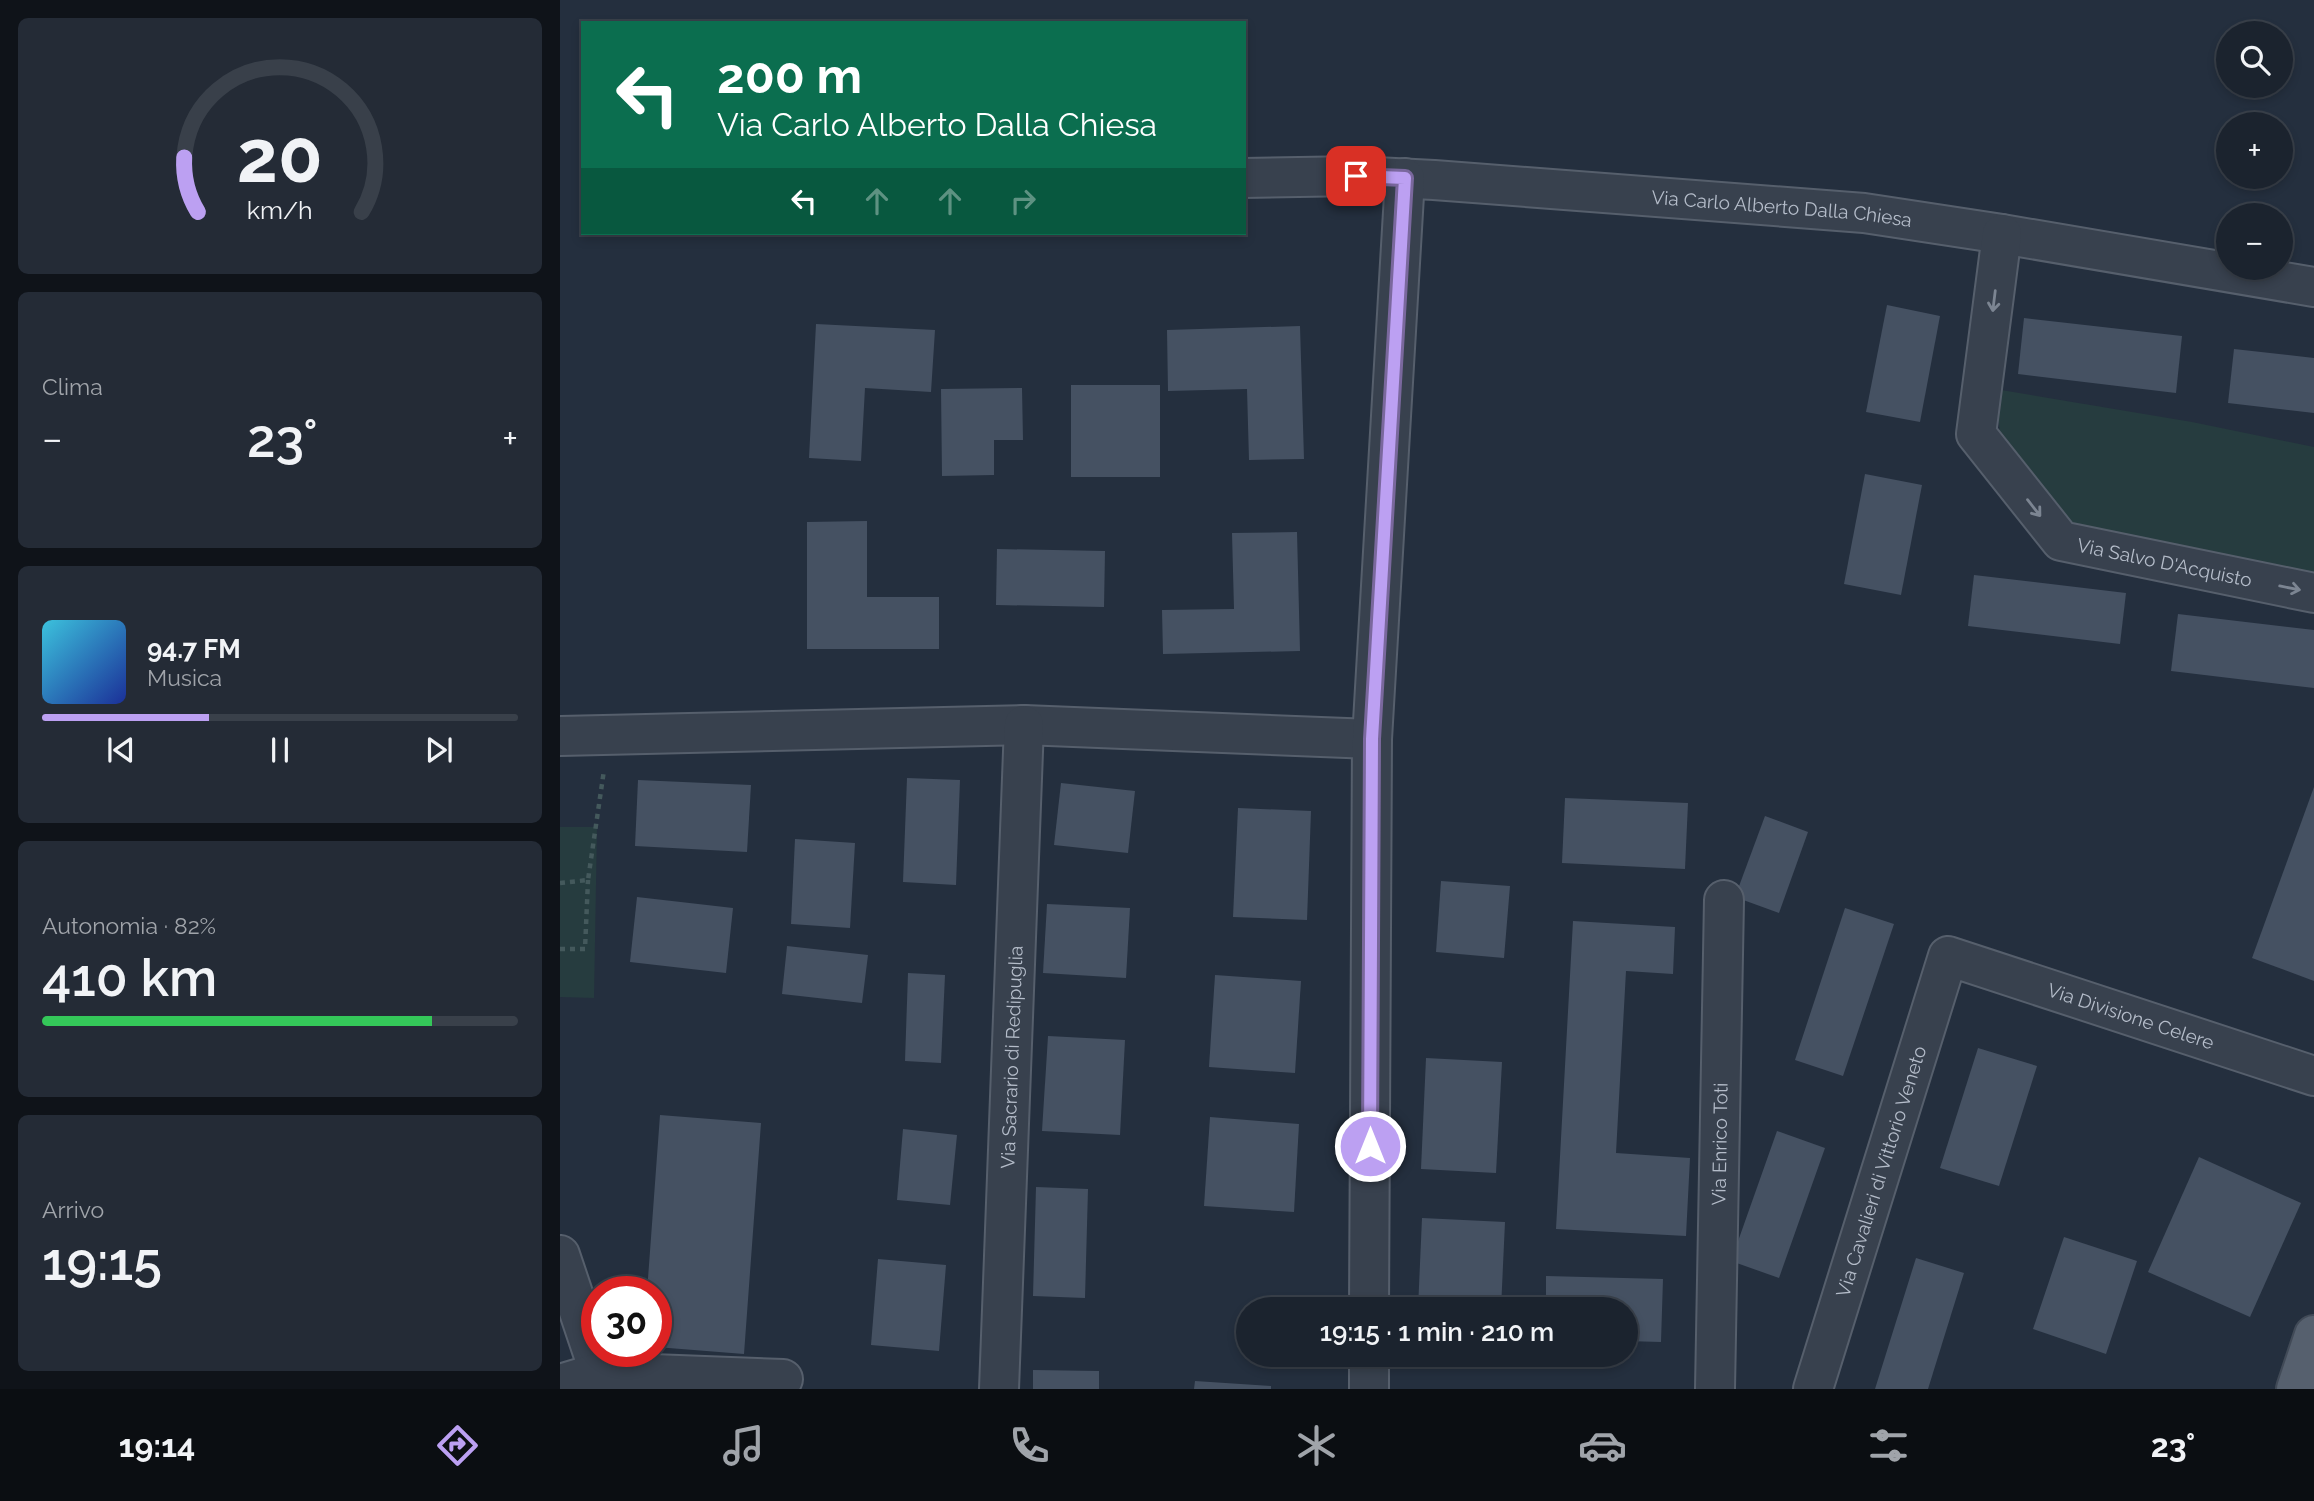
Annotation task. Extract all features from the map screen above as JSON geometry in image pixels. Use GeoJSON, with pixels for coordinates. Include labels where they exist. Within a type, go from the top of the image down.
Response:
{"type":"FeatureCollection","features":[{"type":"Feature","properties":{"kind":"main road"},"geometry":{"type":"LineString","coordinates":[[2296,1389],[2314,1335]]}},
{"type":"Feature","properties":{"kind":"street","name":"Via Carlo Alberto Dalla Chiesa"},"geometry":{"type":"LineString","coordinates":[[1246,178],[1405,178],[1864,213],[2314,287]]}},
{"type":"Feature","properties":{"kind":"street"},"geometry":{"type":"LineString","coordinates":[[1369,1297],[1372,739],[1405,178]]}},
{"type":"Feature","properties":{"kind":"street","name":"Via Salvo D'Acquisto"},"geometry":{"type":"LineString","coordinates":[[2002,234],[1976,434],[2061,541],[2314,593]]}},
{"type":"Feature","properties":{"kind":"street"},"geometry":{"type":"LineString","coordinates":[[560,736],[1024,725],[1372,739]]}},
{"type":"Feature","properties":{"kind":"street","name":"Via Sacrario di Redipuglia"},"geometry":{"type":"LineString","coordinates":[[999,1389],[1024,725]]}},
{"type":"Feature","properties":{"kind":"street","name":"Via Enrico Toti"},"geometry":{"type":"LineString","coordinates":[[1715,1389],[1724,900]]}},
{"type":"Feature","properties":{"kind":"street","name":"Via Divisione Celere"},"geometry":{"type":"LineString","coordinates":[[1948,956],[2314,1076]]}},
{"type":"Feature","properties":{"kind":"street","name":"Via Cavalieri di Vittorio Veneto"},"geometry":{"type":"LineString","coordinates":[[1813,1389],[1948,956]]}},
{"type":"Feature","properties":{"kind":"street"},"geometry":{"type":"LineString","coordinates":[[560,1255],[603,1380]]}},
{"type":"Feature","properties":{"kind":"street"},"geometry":{"type":"LineString","coordinates":[[1369,1367],[1369,1389]]}},
{"type":"Feature","properties":{"kind":"street"},"geometry":{"type":"LineString","coordinates":[[560,1384],[603,1380],[783,1379]]}},
{"type":"Feature","properties":{"kind":"path"},"geometry":{"type":"LineString","coordinates":[[560,949],[585,949],[588,880],[608,734]]}},
{"type":"Feature","properties":{"kind":"path"},"geometry":{"type":"LineString","coordinates":[[560,883],[588,880]]}},
{"type":"Feature","properties":{"kind":"green space"},"geometry":{"type":"Polygon","coordinates":[[[1995,389],[2192,422],[2314,447],[2314,581],[2068,527],[2001,441],[1995,389]]]}},
{"type":"Feature","properties":{"kind":"green space"},"geometry":{"type":"Polygon","coordinates":[[[560,827],[597,827],[594,998],[560,997],[560,827]]]}},
{"type":"Feature","properties":{"kind":"building"},"geometry":{"type":"Polygon","coordinates":[[[1887,305],[1940,316],[1920,422],[1866,412],[1887,305]]]}},
{"type":"Feature","properties":{"kind":"building"},"geometry":{"type":"Polygon","coordinates":[[[2024,318],[2182,336],[2176,393],[2018,374],[2024,318]]]}},
{"type":"Feature","properties":{"kind":"building"},"geometry":{"type":"Polygon","coordinates":[[[816,324],[935,330],[931,392],[865,388],[861,461],[809,458],[816,324]]]}},
{"type":"Feature","properties":{"kind":"building"},"geometry":{"type":"Polygon","coordinates":[[[1300,326],[1304,459],[1249,460],[1247,389],[1168,391],[1167,330],[1300,326]]]}},
{"type":"Feature","properties":{"kind":"building"},"geometry":{"type":"Polygon","coordinates":[[[2234,349],[2314,358],[2314,413],[2228,403],[2234,349]]]}},
{"type":"Feature","properties":{"kind":"building"},"geometry":{"type":"Polygon","coordinates":[[[1071,385],[1160,385],[1160,477],[1071,477],[1071,385]]]}},
{"type":"Feature","properties":{"kind":"building"},"geometry":{"type":"Polygon","coordinates":[[[1022,388],[1023,440],[994,440],[994,475],[942,476],[941,389],[1022,388]]]}},
{"type":"Feature","properties":{"kind":"building"},"geometry":{"type":"Polygon","coordinates":[[[1865,474],[1922,485],[1901,595],[1844,584],[1865,474]]]}},
{"type":"Feature","properties":{"kind":"building"},"geometry":{"type":"Polygon","coordinates":[[[867,521],[867,597],[939,597],[939,649],[807,649],[807,522],[867,521]]]}},
{"type":"Feature","properties":{"kind":"building"},"geometry":{"type":"Polygon","coordinates":[[[1297,532],[1300,651],[1163,654],[1162,610],[1234,609],[1232,533],[1297,532]]]}},
{"type":"Feature","properties":{"kind":"building"},"geometry":{"type":"Polygon","coordinates":[[[997,549],[1105,551],[1104,607],[996,605],[997,549]]]}},
{"type":"Feature","properties":{"kind":"building"},"geometry":{"type":"Polygon","coordinates":[[[1974,575],[2126,593],[2120,644],[1968,626],[1974,575]]]}},
{"type":"Feature","properties":{"kind":"building"},"geometry":{"type":"Polygon","coordinates":[[[2178,614],[2314,630],[2314,688],[2171,671],[2178,614]]]}},
{"type":"Feature","properties":{"kind":"building"},"geometry":{"type":"Polygon","coordinates":[[[907,778],[960,780],[956,885],[903,882],[907,778]]]}},
{"type":"Feature","properties":{"kind":"building"},"geometry":{"type":"Polygon","coordinates":[[[638,780],[751,785],[747,852],[635,846],[638,780]]]}},
{"type":"Feature","properties":{"kind":"building"},"geometry":{"type":"Polygon","coordinates":[[[1061,783],[1135,791],[1128,853],[1054,845],[1061,783]]]}},
{"type":"Feature","properties":{"kind":"building"},"geometry":{"type":"Polygon","coordinates":[[[2314,787],[2314,981],[2252,958],[2314,787]]]}},
{"type":"Feature","properties":{"kind":"building"},"geometry":{"type":"Polygon","coordinates":[[[1565,798],[1688,803],[1685,869],[1562,863],[1565,798]]]}},
{"type":"Feature","properties":{"kind":"building"},"geometry":{"type":"Polygon","coordinates":[[[1238,808],[1311,811],[1307,920],[1233,917],[1238,808]]]}},
{"type":"Feature","properties":{"kind":"building"},"geometry":{"type":"Polygon","coordinates":[[[1765,816],[1808,832],[1779,913],[1735,897],[1765,816]]]}},
{"type":"Feature","properties":{"kind":"building"},"geometry":{"type":"Polygon","coordinates":[[[795,839],[855,843],[850,928],[791,924],[795,839]]]}},
{"type":"Feature","properties":{"kind":"building"},"geometry":{"type":"Polygon","coordinates":[[[1441,881],[1510,886],[1504,958],[1436,952],[1441,881]]]}},
{"type":"Feature","properties":{"kind":"building"},"geometry":{"type":"Polygon","coordinates":[[[637,897],[733,908],[726,973],[630,962],[637,897]]]}},
{"type":"Feature","properties":{"kind":"building"},"geometry":{"type":"Polygon","coordinates":[[[1047,904],[1130,908],[1126,978],[1043,973],[1047,904]]]}},
{"type":"Feature","properties":{"kind":"building"},"geometry":{"type":"Polygon","coordinates":[[[1845,908],[1894,924],[1843,1076],[1795,1060],[1845,908]]]}},
{"type":"Feature","properties":{"kind":"building"},"geometry":{"type":"Polygon","coordinates":[[[1573,921],[1675,927],[1673,974],[1626,971],[1616,1153],[1690,1158],[1686,1236],[1556,1229],[1573,921]]]}},
{"type":"Feature","properties":{"kind":"building"},"geometry":{"type":"Polygon","coordinates":[[[787,946],[868,955],[862,1003],[782,994],[787,946]]]}},
{"type":"Feature","properties":{"kind":"building"},"geometry":{"type":"Polygon","coordinates":[[[908,973],[945,975],[941,1063],[905,1061],[908,973]]]}},
{"type":"Feature","properties":{"kind":"building"},"geometry":{"type":"Polygon","coordinates":[[[1215,975],[1301,981],[1295,1073],[1209,1067],[1215,975]]]}},
{"type":"Feature","properties":{"kind":"building"},"geometry":{"type":"Polygon","coordinates":[[[1048,1036],[1125,1040],[1120,1135],[1042,1131],[1048,1036]]]}},
{"type":"Feature","properties":{"kind":"building"},"geometry":{"type":"Polygon","coordinates":[[[1978,1048],[2037,1066],[1999,1186],[1940,1168],[1978,1048]]]}},
{"type":"Feature","properties":{"kind":"building"},"geometry":{"type":"Polygon","coordinates":[[[1426,1058],[1502,1062],[1496,1173],[1421,1169],[1426,1058]]]}},
{"type":"Feature","properties":{"kind":"building"},"geometry":{"type":"Polygon","coordinates":[[[660,1115],[761,1123],[744,1354],[672,1348],[672,1276],[648,1276],[660,1115]]]}},
{"type":"Feature","properties":{"kind":"building"},"geometry":{"type":"Polygon","coordinates":[[[1210,1117],[1299,1124],[1294,1212],[1204,1206],[1210,1117]]]}},
{"type":"Feature","properties":{"kind":"building"},"geometry":{"type":"Polygon","coordinates":[[[903,1129],[957,1135],[950,1205],[897,1200],[903,1129]]]}},
{"type":"Feature","properties":{"kind":"building"},"geometry":{"type":"Polygon","coordinates":[[[1777,1131],[1825,1148],[1779,1278],[1731,1261],[1777,1131]]]}},
{"type":"Feature","properties":{"kind":"building"},"geometry":{"type":"Polygon","coordinates":[[[2199,1157],[2301,1203],[2250,1317],[2148,1272],[2199,1157]]]}},
{"type":"Feature","properties":{"kind":"building"},"geometry":{"type":"Polygon","coordinates":[[[1036,1187],[1088,1189],[1085,1298],[1033,1296],[1036,1187]]]}},
{"type":"Feature","properties":{"kind":"building"},"geometry":{"type":"Polygon","coordinates":[[[1422,1218],[1505,1222],[1502,1297],[1419,1297],[1422,1218]]]}},
{"type":"Feature","properties":{"kind":"building"},"geometry":{"type":"Polygon","coordinates":[[[2064,1237],[2137,1261],[2106,1354],[2033,1329],[2064,1237]]]}},
{"type":"Feature","properties":{"kind":"building"},"geometry":{"type":"Polygon","coordinates":[[[1916,1258],[1964,1273],[1928,1389],[1875,1389],[1916,1258]]]}},
{"type":"Feature","properties":{"kind":"building"},"geometry":{"type":"Polygon","coordinates":[[[878,1259],[946,1265],[939,1351],[871,1345],[878,1259]]]}},
{"type":"Feature","properties":{"kind":"building"},"geometry":{"type":"Polygon","coordinates":[[[1546,1276],[1663,1279],[1661,1342],[1638,1341],[1638,1297],[1546,1297],[1546,1276]]]}},
{"type":"Feature","properties":{"kind":"building"},"geometry":{"type":"Polygon","coordinates":[[[1033,1370],[1099,1371],[1099,1389],[1033,1389],[1033,1370]]]}},
{"type":"Feature","properties":{"kind":"building"},"geometry":{"type":"Polygon","coordinates":[[[1195,1381],[1271,1386],[1271,1389],[1194,1389],[1195,1381]]]}},
{"type":"Feature","properties":{"kind":"route"},"geometry":{"type":"LineString","coordinates":[[1356,176],[1405,178],[1372,739],[1370,1146]]}}]}
